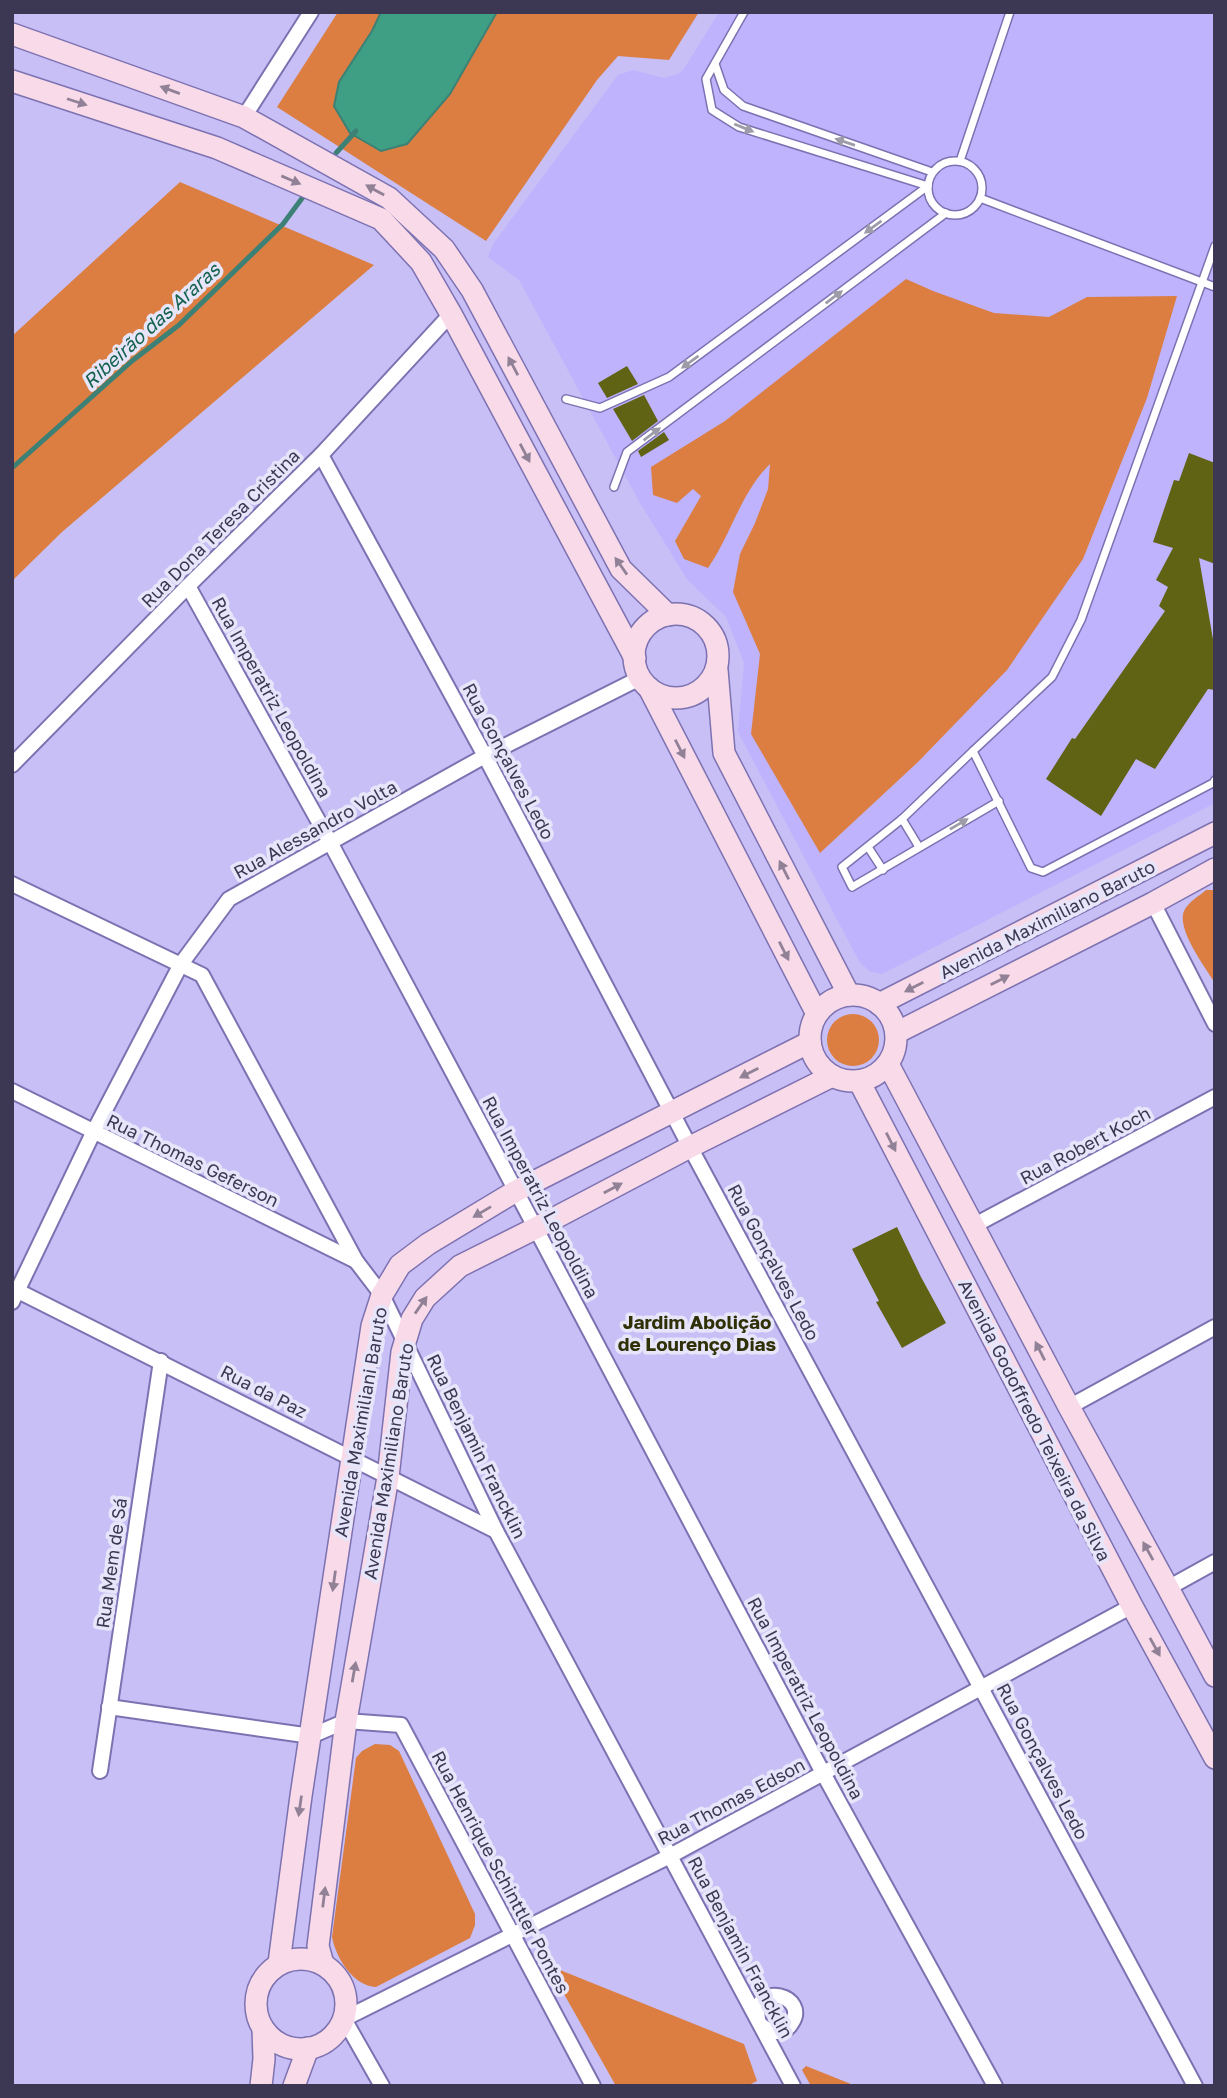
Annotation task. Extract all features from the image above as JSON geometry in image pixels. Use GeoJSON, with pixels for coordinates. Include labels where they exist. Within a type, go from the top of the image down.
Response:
{"type":"FeatureCollection","features":[{"type":"Feature","properties":{"kind":"street"},"geometry":{"type":"LineString","coordinates":[[244,117],[312,12]]}},
{"type":"Feature","properties":{"kind":"street"},"geometry":{"type":"LineString","coordinates":[[12,34],[244,117],[389,198],[444,249],[472,290],[621,569],[668,615]]}},
{"type":"Feature","properties":{"kind":"street"},"geometry":{"type":"LineString","coordinates":[[12,81],[217,148],[382,219],[421,262],[451,314],[817,1014]]}},
{"type":"Feature","properties":{"kind":"street","name":"Rua Dona Teresa Cristina"},"geometry":{"type":"LineString","coordinates":[[12,765],[321,455],[451,314]]}},
{"type":"Feature","properties":{"kind":"street","name":"Rua Gonçalves Ledo"},"geometry":{"type":"LineString","coordinates":[[321,455],[485,756],[690,1147],[1195,2086]]}},
{"type":"Feature","properties":{"kind":"street","name":"Rua Imperatriz Leopoldina"},"geometry":{"type":"LineString","coordinates":[[188,586],[330,842],[823,1773],[995,2086]]}},
{"type":"Feature","properties":{"kind":"street"},"geometry":{"type":"LineString","coordinates":[[717,670],[710,682],[699,692],[686,697],[660,695],[641,675],[638,640],[644,628],[655,620],[668,615],[683,614],[697,619],[708,628],[716,641],[724,753],[849,995]]}},
{"type":"Feature","properties":{"kind":"street","name":"Rua Alessandro Volta"},"geometry":{"type":"LineString","coordinates":[[14,1294],[93,1133],[181,964],[229,899],[485,756],[641,675]]}},
{"type":"Feature","properties":{"kind":"street","name":"Avenida Maximiliano Baruto"},"geometry":{"type":"LineString","coordinates":[[879,1004],[1215,833]]}},
{"type":"Feature","properties":{"kind":"street","name":"Avenida Maximiliano Baruto"},"geometry":{"type":"LineString","coordinates":[[896,1033],[1215,869]]}},
{"type":"Feature","properties":{"kind":"street","name":"Rua Benjamin Francklin"},"geometry":{"type":"LineString","coordinates":[[12,884],[202,975],[356,1261],[382,1294],[496,1531],[793,2086]]}},
{"type":"Feature","properties":{"kind":"street"},"geometry":{"type":"LineString","coordinates":[[1153,903],[1215,1024]]}},
{"type":"Feature","properties":{"kind":"street"},"geometry":{"type":"LineString","coordinates":[[849,995],[870,999],[879,1004],[893,1022],[896,1033],[896,1044],[888,1064],[875,1075],[859,1081],[845,1081],[832,1076],[817,1062],[810,1042],[811,1028],[817,1014],[831,1001],[849,995]]}},
{"type":"Feature","properties":{"kind":"street","name":"Avenida Maximiliani Baruto"},"geometry":{"type":"LineString","coordinates":[[279,1963],[372,1326],[382,1294],[400,1265],[428,1244],[516,1191],[810,1042]]}},
{"type":"Feature","properties":{"kind":"street","name":"Avenida Godoffredo Teixeira da Silva"},"geometry":{"type":"LineString","coordinates":[[888,1064],[1215,1676]]}},
{"type":"Feature","properties":{"kind":"street","name":"Avenida Maximiliano Baruto"},"geometry":{"type":"LineString","coordinates":[[323,1964],[318,1946],[346,1721],[388,1477],[402,1352],[412,1319],[425,1298],[460,1266],[832,1076]]}},
{"type":"Feature","properties":{"kind":"street","name":"Avenida Godoffredo Teixeira da Silva"},"geometry":{"type":"LineString","coordinates":[[859,1081],[1132,1606],[1215,1758]]}},
{"type":"Feature","properties":{"kind":"street","name":"Rua Thomas Geferson"},"geometry":{"type":"LineString","coordinates":[[12,1091],[356,1261]]}},
{"type":"Feature","properties":{"kind":"street","name":"Rua Robert Koch"},"geometry":{"type":"LineString","coordinates":[[973,1226],[1215,1097]]}},
{"type":"Feature","properties":{"kind":"street","name":"Rua da Paz"},"geometry":{"type":"LineString","coordinates":[[14,1294],[161,1361],[496,1531]]}},
{"type":"Feature","properties":{"kind":"street"},"geometry":{"type":"LineString","coordinates":[[1069,1407],[1215,1327]]}},
{"type":"Feature","properties":{"kind":"street","name":"Rua Mem de Sá"},"geometry":{"type":"LineString","coordinates":[[100,1771],[161,1361]]}},
{"type":"Feature","properties":{"kind":"street"},"geometry":{"type":"LineString","coordinates":[[1168,1588],[1215,1562]]}},
{"type":"Feature","properties":{"kind":"street","name":"Rua Thomas Edson"},"geometry":{"type":"LineString","coordinates":[[344,2020],[670,1856],[1132,1606]]}},
{"type":"Feature","properties":{"kind":"street"},"geometry":{"type":"LineString","coordinates":[[110,1707],[311,1736],[346,1721]]}},
{"type":"Feature","properties":{"kind":"street","name":"Rua Henrique Schinttler Pontes"},"geometry":{"type":"LineString","coordinates":[[346,1721],[401,1725],[593,2086]]}},
{"type":"Feature","properties":{"kind":"street"},"geometry":{"type":"LineString","coordinates":[[293,1958],[309,1959],[323,1964],[334,1972],[346,1994],[344,2020],[338,2030],[330,2039],[308,2049],[288,2047],[269,2037],[256,2015],[255,2000],[258,1986],[267,1973],[279,1963],[293,1958]]}},
{"type":"Feature","properties":{"kind":"street"},"geometry":{"type":"LineString","coordinates":[[344,2020],[382,2086]]}},
{"type":"Feature","properties":{"kind":"street"},"geometry":{"type":"LineString","coordinates":[[261,2086],[264,2059],[262,2029]]}},
{"type":"Feature","properties":{"kind":"street"},"geometry":{"type":"LineString","coordinates":[[294,2086],[308,2049]]}},
{"type":"Feature","properties":{"kind":"lane"},"geometry":{"type":"LineString","coordinates":[[744,12],[706,79],[712,110],[739,127],[928,186]]}},
{"type":"Feature","properties":{"kind":"lane"},"geometry":{"type":"LineString","coordinates":[[960,161],[1010,12]]}},
{"type":"Feature","properties":{"kind":"lane"},"geometry":{"type":"LineString","coordinates":[[715,64],[724,90],[743,106],[932,172]]}},
{"type":"Feature","properties":{"kind":"lane"},"geometry":{"type":"LineString","coordinates":[[960,161],[968,164],[979,175],[982,190],[980,198],[976,205],[962,214],[946,213],[932,203],[928,186],[932,172],[945,162],[960,161]]}},
{"type":"Feature","properties":{"kind":"lane"},"geometry":{"type":"LineString","coordinates":[[566,399],[600,408],[669,377],[928,186]]}},
{"type":"Feature","properties":{"kind":"lane"},"geometry":{"type":"LineString","coordinates":[[980,198],[1215,287]]}},
{"type":"Feature","properties":{"kind":"lane"},"geometry":{"type":"LineString","coordinates":[[614,487],[627,452],[946,213]]}},
{"type":"Feature","properties":{"kind":"lane"},"geometry":{"type":"LineString","coordinates":[[999,801],[852,887],[842,867],[902,819],[1052,677],[1081,620],[1215,246]]}},
{"type":"Feature","properties":{"kind":"lane"},"geometry":{"type":"LineString","coordinates":[[973,751],[1031,869],[1043,872],[1215,780]]}},
{"type":"Feature","properties":{"kind":"lane"},"geometry":{"type":"LineString","coordinates":[[902,819],[919,847]]}},
{"type":"Feature","properties":{"kind":"lane"},"geometry":{"type":"LineString","coordinates":[[868,847],[883,870]]}},
{"type":"Feature","properties":{"kind":"shaded area"},"geometry":{"type":"Polygon","coordinates":[[[338,12],[699,12],[669,60],[618,56],[597,80],[486,241],[277,107],[338,12]]]}},
{"type":"Feature","properties":{"kind":"shaded area"},"geometry":{"type":"Polygon","coordinates":[[[381,12],[497,12],[450,94],[407,144],[381,151],[350,133],[334,106],[339,82],[381,12]]]}},
{"type":"Feature","properties":{"kind":"shaded area"},"geometry":{"type":"Polygon","coordinates":[[[719,12],[1215,12],[1215,803],[882,974],[869,971],[859,961],[738,732],[744,663],[726,617],[687,579],[640,503],[519,280],[488,257],[493,244],[618,75],[633,70],[664,78],[678,74],[684,69],[719,12]]]}},
{"type":"Feature","properties":{"kind":"shaded area"},"geometry":{"type":"Polygon","coordinates":[[[180,182],[374,265],[62,532],[12,581],[12,336],[180,182]]]}},
{"type":"Feature","properties":{"kind":"shaded area"},"geometry":{"type":"Polygon","coordinates":[[[906,279],[994,313],[1049,317],[1087,297],[1177,296],[1147,398],[1083,559],[1007,670],[918,762],[820,853],[751,734],[760,654],[733,592],[740,554],[768,489],[770,464],[751,487],[708,568],[684,559],[675,541],[701,496],[693,489],[677,503],[653,495],[651,467],[725,421],[906,279]]]}},
{"type":"Feature","properties":{"kind":"shaded area"},"geometry":{"type":"Polygon","coordinates":[[[1206,890],[1215,890],[1215,983],[1187,936],[1183,916],[1187,906],[1206,890]]]}},
{"type":"Feature","properties":{"kind":"shaded area"},"geometry":{"type":"Polygon","coordinates":[[[853,1014],[863,1016],[871,1022],[877,1030],[877,1050],[871,1058],[863,1064],[853,1066],[843,1064],[835,1058],[829,1050],[827,1040],[829,1030],[835,1022],[843,1016],[853,1014]]]}},
{"type":"Feature","properties":{"kind":"shaded area"},"geometry":{"type":"Polygon","coordinates":[[[375,1744],[390,1745],[399,1751],[475,1914],[475,1925],[470,1938],[376,1987],[360,1982],[353,1976],[337,1954],[332,1937],[356,1758],[375,1744]]]}},
{"type":"Feature","properties":{"kind":"shaded area"},"geometry":{"type":"Polygon","coordinates":[[[555,1968],[744,2044],[757,2081],[747,2086],[616,2086],[551,1971],[555,1968]]]}},
{"type":"Feature","properties":{"kind":"shaded area"},"geometry":{"type":"Polygon","coordinates":[[[806,2066],[856,2086],[811,2086],[802,2070],[806,2066]]]}},
{"type":"Feature","properties":{"kind":"building"},"geometry":{"type":"Polygon","coordinates":[[[627,366],[638,384],[607,398],[598,383],[627,366]]]}},
{"type":"Feature","properties":{"kind":"building"},"geometry":{"type":"Polygon","coordinates":[[[644,395],[658,421],[632,441],[613,409],[644,395]]]}},
{"type":"Feature","properties":{"kind":"building"},"geometry":{"type":"Polygon","coordinates":[[[664,432],[669,440],[641,457],[638,451],[664,432]]]}},
{"type":"Feature","properties":{"kind":"building"},"geometry":{"type":"Polygon","coordinates":[[[1189,453],[1215,463],[1215,564],[1199,558],[1215,651],[1215,690],[1208,689],[1155,769],[1136,759],[1101,816],[1046,779],[1072,738],[1075,739],[1165,611],[1159,606],[1168,587],[1156,580],[1173,548],[1153,542],[1174,480],[1179,481],[1189,453]]]}},
{"type":"Feature","properties":{"kind":"building"},"geometry":{"type":"Polygon","coordinates":[[[897,1227],[946,1323],[902,1348],[876,1302],[879,1301],[852,1249],[897,1227]]]}},
{"type":"Feature","properties":{"kind":"waterway","name":"Ribeirão das Araras"},"geometry":{"type":"LineString","coordinates":[[336,153],[356,131]]}},
{"type":"Feature","properties":{"kind":"waterway","name":"Ribeirão das Araras"},"geometry":{"type":"LineString","coordinates":[[12,468],[132,361],[179,325],[283,224],[303,197]]}},
{"type":"Feature","properties":{"kind":"district","name":"Jardim Abolição de Lourenço Dias"},"geometry":{"type":"Point","coordinates":[697,1332]}}]}
